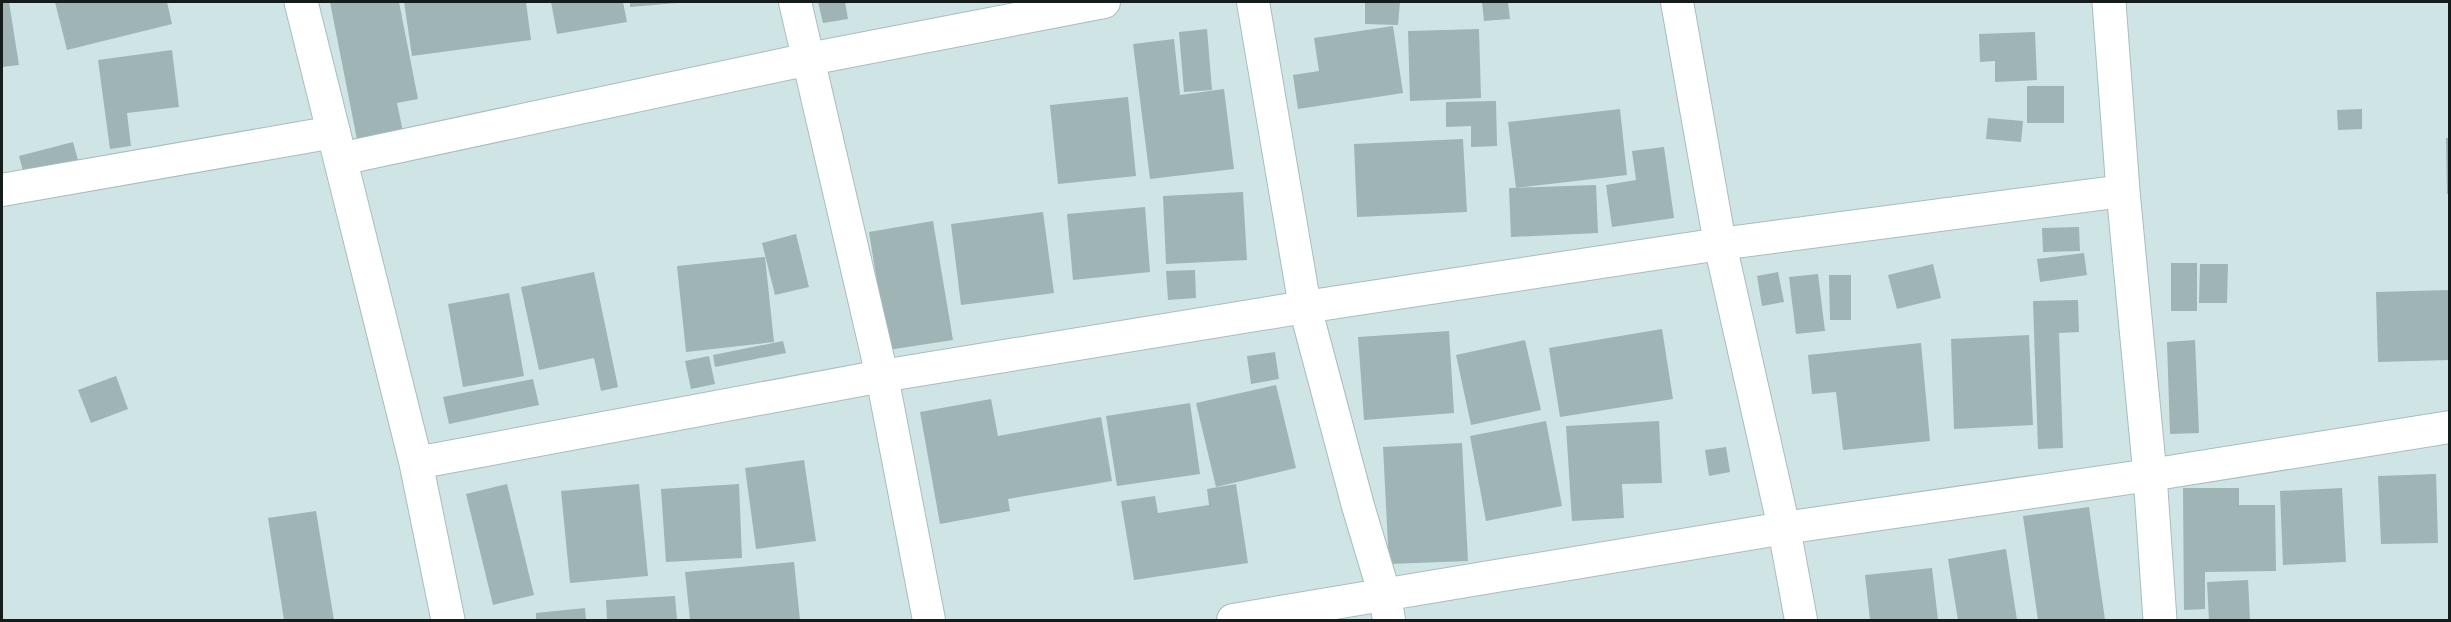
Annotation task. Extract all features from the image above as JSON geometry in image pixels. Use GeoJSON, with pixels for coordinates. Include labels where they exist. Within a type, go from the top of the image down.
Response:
{"type":"FeatureCollection","features":[{"type":"Feature","properties":{"kind":"street"},"geometry":{"type":"LineString","coordinates":[[301,2],[416,463],[448,621]]}},
{"type":"Feature","properties":{"kind":"street"},"geometry":{"type":"LineString","coordinates":[[795,2],[882,376],[929,621]]}},
{"type":"Feature","properties":{"kind":"street"},"geometry":{"type":"LineString","coordinates":[[2,190],[337,146],[1104,2]]}},
{"type":"Feature","properties":{"kind":"street"},"geometry":{"type":"LineString","coordinates":[[1253,2],[1305,307],[1387,608]]}},
{"type":"Feature","properties":{"kind":"street"},"geometry":{"type":"LineString","coordinates":[[1677,2],[1720,244],[1784,528],[1801,621]]}},
{"type":"Feature","properties":{"kind":"street"},"geometry":{"type":"LineString","coordinates":[[2109,2],[2123,191],[2150,475],[2160,621]]}},
{"type":"Feature","properties":{"kind":"street"},"geometry":{"type":"LineString","coordinates":[[416,463],[882,376],[1305,307],[1720,244],[2123,191]]}},
{"type":"Feature","properties":{"kind":"street"},"geometry":{"type":"LineString","coordinates":[[1233,621],[1387,608],[1784,528],[2150,475],[2450,427]]}},
{"type":"Feature","properties":{"kind":"building"},"geometry":{"type":"Polygon","coordinates":[[[2,2],[9,2],[19,65],[2,67],[2,2]]]}},
{"type":"Feature","properties":{"kind":"building"},"geometry":{"type":"Polygon","coordinates":[[[55,2],[167,2],[172,24],[67,50],[55,2]]]}},
{"type":"Feature","properties":{"kind":"building"},"geometry":{"type":"Polygon","coordinates":[[[330,2],[399,2],[418,99],[397,103],[407,151],[361,160],[330,2]]]}},
{"type":"Feature","properties":{"kind":"building"},"geometry":{"type":"Polygon","coordinates":[[[404,2],[526,2],[531,40],[412,56],[404,2]]]}},
{"type":"Feature","properties":{"kind":"building"},"geometry":{"type":"Polygon","coordinates":[[[551,2],[623,2],[627,22],[557,34],[551,2]]]}},
{"type":"Feature","properties":{"kind":"building"},"geometry":{"type":"Polygon","coordinates":[[[630,2],[677,2],[677,3],[630,7],[630,2]]]}},
{"type":"Feature","properties":{"kind":"building"},"geometry":{"type":"Polygon","coordinates":[[[818,2],[845,2],[848,19],[823,23],[818,2]]]}},
{"type":"Feature","properties":{"kind":"building"},"geometry":{"type":"Polygon","coordinates":[[[1365,2],[1400,2],[1398,25],[1365,24],[1365,2]]]}},
{"type":"Feature","properties":{"kind":"building"},"geometry":{"type":"Polygon","coordinates":[[[1482,2],[1508,2],[1510,19],[1484,21],[1482,2]]]}},
{"type":"Feature","properties":{"kind":"building"},"geometry":{"type":"Polygon","coordinates":[[[1393,26],[1403,93],[1298,109],[1293,75],[1319,71],[1314,38],[1393,26]]]}},
{"type":"Feature","properties":{"kind":"building"},"geometry":{"type":"Polygon","coordinates":[[[1207,29],[1212,90],[1184,92],[1179,32],[1207,29]]]}},
{"type":"Feature","properties":{"kind":"building"},"geometry":{"type":"Polygon","coordinates":[[[1479,29],[1481,98],[1410,101],[1408,31],[1479,29]]]}},
{"type":"Feature","properties":{"kind":"building"},"geometry":{"type":"Polygon","coordinates":[[[2035,32],[2037,80],[1995,82],[1995,61],[1980,62],[1979,34],[2035,32]]]}},
{"type":"Feature","properties":{"kind":"building"},"geometry":{"type":"Polygon","coordinates":[[[1174,39],[1180,95],[1224,89],[1234,169],[1150,179],[1133,44],[1174,39]]]}},
{"type":"Feature","properties":{"kind":"building"},"geometry":{"type":"Polygon","coordinates":[[[172,50],[179,107],[127,113],[131,146],[110,149],[98,60],[172,50]]]}},
{"type":"Feature","properties":{"kind":"building"},"geometry":{"type":"Polygon","coordinates":[[[2027,86],[2064,86],[2064,123],[2027,123],[2027,86]]]}},
{"type":"Feature","properties":{"kind":"building"},"geometry":{"type":"Polygon","coordinates":[[[1128,97],[1136,176],[1058,184],[1050,105],[1128,97]]]}},
{"type":"Feature","properties":{"kind":"building"},"geometry":{"type":"Polygon","coordinates":[[[1496,101],[1497,146],[1471,147],[1471,126],[1446,127],[1446,102],[1496,101]]]}},
{"type":"Feature","properties":{"kind":"building"},"geometry":{"type":"Polygon","coordinates":[[[1620,109],[1627,175],[1516,188],[1508,122],[1620,109]]]}},
{"type":"Feature","properties":{"kind":"building"},"geometry":{"type":"Polygon","coordinates":[[[2362,109],[2362,129],[2338,130],[2337,110],[2362,109]]]}},
{"type":"Feature","properties":{"kind":"building"},"geometry":{"type":"Polygon","coordinates":[[[1988,118],[2023,121],[2021,142],[1986,139],[1988,118]]]}},
{"type":"Feature","properties":{"kind":"building"},"geometry":{"type":"Polygon","coordinates":[[[2446,138],[2450,138],[2450,194],[2447,194],[2446,138]]]}},
{"type":"Feature","properties":{"kind":"building"},"geometry":{"type":"Polygon","coordinates":[[[1463,139],[1467,212],[1357,217],[1354,144],[1463,139]]]}},
{"type":"Feature","properties":{"kind":"building"},"geometry":{"type":"Polygon","coordinates":[[[73,142],[81,171],[27,185],[19,156],[73,142]]]}},
{"type":"Feature","properties":{"kind":"building"},"geometry":{"type":"Polygon","coordinates":[[[1664,147],[1674,218],[1612,227],[1606,185],[1636,180],[1632,151],[1664,147]]]}},
{"type":"Feature","properties":{"kind":"building"},"geometry":{"type":"Polygon","coordinates":[[[1596,185],[1598,233],[1511,237],[1509,188],[1596,185]]]}},
{"type":"Feature","properties":{"kind":"building"},"geometry":{"type":"Polygon","coordinates":[[[1243,192],[1247,260],[1166,264],[1163,196],[1243,192]]]}},
{"type":"Feature","properties":{"kind":"building"},"geometry":{"type":"Polygon","coordinates":[[[1145,207],[1150,272],[1073,280],[1067,214],[1145,207]]]}},
{"type":"Feature","properties":{"kind":"building"},"geometry":{"type":"Polygon","coordinates":[[[1043,212],[1054,293],[961,305],[951,224],[1043,212]]]}},
{"type":"Feature","properties":{"kind":"building"},"geometry":{"type":"Polygon","coordinates":[[[933,221],[953,340],[888,350],[869,232],[933,221]]]}},
{"type":"Feature","properties":{"kind":"building"},"geometry":{"type":"Polygon","coordinates":[[[2079,227],[2080,251],[2043,252],[2042,228],[2079,227]]]}},
{"type":"Feature","properties":{"kind":"building"},"geometry":{"type":"Polygon","coordinates":[[[796,234],[809,287],[775,295],[762,243],[796,234]]]}},
{"type":"Feature","properties":{"kind":"building"},"geometry":{"type":"Polygon","coordinates":[[[2084,253],[2087,275],[2040,282],[2037,259],[2084,253]]]}},
{"type":"Feature","properties":{"kind":"building"},"geometry":{"type":"Polygon","coordinates":[[[765,257],[774,342],[686,352],[677,266],[765,257]]]}},
{"type":"Feature","properties":{"kind":"building"},"geometry":{"type":"Polygon","coordinates":[[[2171,263],[2197,263],[2197,311],[2171,311],[2171,263]]]}},
{"type":"Feature","properties":{"kind":"building"},"geometry":{"type":"Polygon","coordinates":[[[1933,264],[1941,298],[1897,309],[1888,275],[1933,264]]]}},
{"type":"Feature","properties":{"kind":"building"},"geometry":{"type":"Polygon","coordinates":[[[2200,264],[2228,264],[2227,303],[2199,303],[2200,264]]]}},
{"type":"Feature","properties":{"kind":"building"},"geometry":{"type":"Polygon","coordinates":[[[1195,270],[1196,298],[1168,300],[1166,271],[1195,270]]]}},
{"type":"Feature","properties":{"kind":"building"},"geometry":{"type":"Polygon","coordinates":[[[594,272],[618,387],[601,391],[594,358],[539,370],[521,287],[594,272]]]}},
{"type":"Feature","properties":{"kind":"building"},"geometry":{"type":"Polygon","coordinates":[[[1778,272],[1784,302],[1762,306],[1757,276],[1778,272]]]}},
{"type":"Feature","properties":{"kind":"building"},"geometry":{"type":"Polygon","coordinates":[[[1818,274],[1825,331],[1796,334],[1789,277],[1818,274]]]}},
{"type":"Feature","properties":{"kind":"building"},"geometry":{"type":"Polygon","coordinates":[[[1829,275],[1851,275],[1851,320],[1830,320],[1829,275]]]}},
{"type":"Feature","properties":{"kind":"building"},"geometry":{"type":"Polygon","coordinates":[[[2450,290],[2450,360],[2378,362],[2376,292],[2450,290]]]}},
{"type":"Feature","properties":{"kind":"building"},"geometry":{"type":"Polygon","coordinates":[[[509,293],[524,376],[463,387],[448,304],[509,293]]]}},
{"type":"Feature","properties":{"kind":"building"},"geometry":{"type":"Polygon","coordinates":[[[2078,300],[2079,332],[2059,333],[2063,448],[2038,449],[2033,301],[2078,300]]]}},
{"type":"Feature","properties":{"kind":"building"},"geometry":{"type":"Polygon","coordinates":[[[1662,329],[1673,399],[1560,417],[1549,348],[1662,329]]]}},
{"type":"Feature","properties":{"kind":"building"},"geometry":{"type":"Polygon","coordinates":[[[1449,331],[1454,413],[1364,420],[1358,337],[1449,331]]]}},
{"type":"Feature","properties":{"kind":"building"},"geometry":{"type":"Polygon","coordinates":[[[2029,335],[2033,425],[1954,429],[1951,339],[2029,335]]]}},
{"type":"Feature","properties":{"kind":"building"},"geometry":{"type":"Polygon","coordinates":[[[1525,340],[1541,410],[1471,425],[1456,355],[1525,340]]]}},
{"type":"Feature","properties":{"kind":"building"},"geometry":{"type":"Polygon","coordinates":[[[2195,340],[2199,433],[2170,434],[2167,342],[2195,340]]]}},
{"type":"Feature","properties":{"kind":"building"},"geometry":{"type":"Polygon","coordinates":[[[783,341],[786,353],[715,367],[713,355],[783,341]]]}},
{"type":"Feature","properties":{"kind":"building"},"geometry":{"type":"Polygon","coordinates":[[[1921,343],[1930,441],[1843,450],[1836,392],[1812,394],[1808,355],[1921,343]]]}},
{"type":"Feature","properties":{"kind":"building"},"geometry":{"type":"Polygon","coordinates":[[[1275,352],[1279,379],[1251,384],[1247,356],[1275,352]]]}},
{"type":"Feature","properties":{"kind":"building"},"geometry":{"type":"Polygon","coordinates":[[[709,356],[715,384],[691,389],[685,361],[709,356]]]}},
{"type":"Feature","properties":{"kind":"building"},"geometry":{"type":"Polygon","coordinates":[[[116,376],[128,409],[91,423],[78,390],[116,376]]]}},
{"type":"Feature","properties":{"kind":"building"},"geometry":{"type":"Polygon","coordinates":[[[533,379],[539,405],[449,424],[443,397],[533,379]]]}},
{"type":"Feature","properties":{"kind":"building"},"geometry":{"type":"Polygon","coordinates":[[[1276,385],[1296,468],[1216,487],[1196,403],[1276,385]]]}},
{"type":"Feature","properties":{"kind":"building"},"geometry":{"type":"Polygon","coordinates":[[[991,399],[998,436],[1101,417],[1112,481],[1008,499],[1010,511],[940,524],[920,412],[991,399]]]}},
{"type":"Feature","properties":{"kind":"building"},"geometry":{"type":"Polygon","coordinates":[[[1190,403],[1200,474],[1117,486],[1106,416],[1190,403]]]}},
{"type":"Feature","properties":{"kind":"building"},"geometry":{"type":"Polygon","coordinates":[[[1546,421],[1562,506],[1486,521],[1470,436],[1546,421]]]}},
{"type":"Feature","properties":{"kind":"building"},"geometry":{"type":"Polygon","coordinates":[[[1659,421],[1662,483],[1622,484],[1624,518],[1572,521],[1566,426],[1659,421]]]}},
{"type":"Feature","properties":{"kind":"building"},"geometry":{"type":"Polygon","coordinates":[[[1462,443],[1468,561],[1389,564],[1383,447],[1462,443]]]}},
{"type":"Feature","properties":{"kind":"building"},"geometry":{"type":"Polygon","coordinates":[[[1726,447],[1730,472],[1709,476],[1705,450],[1726,447]]]}},
{"type":"Feature","properties":{"kind":"building"},"geometry":{"type":"Polygon","coordinates":[[[804,460],[816,541],[756,549],[745,468],[804,460]]]}},
{"type":"Feature","properties":{"kind":"building"},"geometry":{"type":"Polygon","coordinates":[[[2436,474],[2438,543],[2381,544],[2378,476],[2436,474]]]}},
{"type":"Feature","properties":{"kind":"building"},"geometry":{"type":"Polygon","coordinates":[[[507,484],[534,595],[493,605],[466,494],[507,484]]]}},
{"type":"Feature","properties":{"kind":"building"},"geometry":{"type":"Polygon","coordinates":[[[639,484],[648,576],[570,583],[561,491],[639,484]]]}},
{"type":"Feature","properties":{"kind":"building"},"geometry":{"type":"Polygon","coordinates":[[[739,484],[742,558],[666,562],[661,489],[739,484]]]}},
{"type":"Feature","properties":{"kind":"building"},"geometry":{"type":"Polygon","coordinates":[[[1236,484],[1248,563],[1134,580],[1121,501],[1155,496],[1158,513],[1209,505],[1207,489],[1236,484]]]}},
{"type":"Feature","properties":{"kind":"building"},"geometry":{"type":"Polygon","coordinates":[[[2183,488],[2239,488],[2239,505],[2275,505],[2276,571],[2205,572],[2205,609],[2184,610],[2183,488]]]}},
{"type":"Feature","properties":{"kind":"building"},"geometry":{"type":"Polygon","coordinates":[[[2342,488],[2346,562],[2283,565],[2280,491],[2342,488]]]}},
{"type":"Feature","properties":{"kind":"building"},"geometry":{"type":"Polygon","coordinates":[[[2089,507],[2105,620],[2038,620],[2023,516],[2089,507]]]}},
{"type":"Feature","properties":{"kind":"building"},"geometry":{"type":"Polygon","coordinates":[[[316,511],[334,620],[284,620],[268,518],[316,511]]]}},
{"type":"Feature","properties":{"kind":"building"},"geometry":{"type":"Polygon","coordinates":[[[2006,549],[2017,620],[1958,620],[1948,559],[2006,549]]]}},
{"type":"Feature","properties":{"kind":"building"},"geometry":{"type":"Polygon","coordinates":[[[794,562],[800,620],[690,620],[685,572],[794,562]]]}},
{"type":"Feature","properties":{"kind":"building"},"geometry":{"type":"Polygon","coordinates":[[[1932,568],[1938,620],[1870,620],[1865,575],[1932,568]]]}},
{"type":"Feature","properties":{"kind":"building"},"geometry":{"type":"Polygon","coordinates":[[[2248,580],[2250,620],[2209,620],[2207,582],[2248,580]]]}},
{"type":"Feature","properties":{"kind":"building"},"geometry":{"type":"Polygon","coordinates":[[[675,596],[677,620],[607,620],[606,600],[675,596]]]}},
{"type":"Feature","properties":{"kind":"building"},"geometry":{"type":"Polygon","coordinates":[[[585,608],[586,620],[536,620],[536,613],[585,608]]]}}]}
